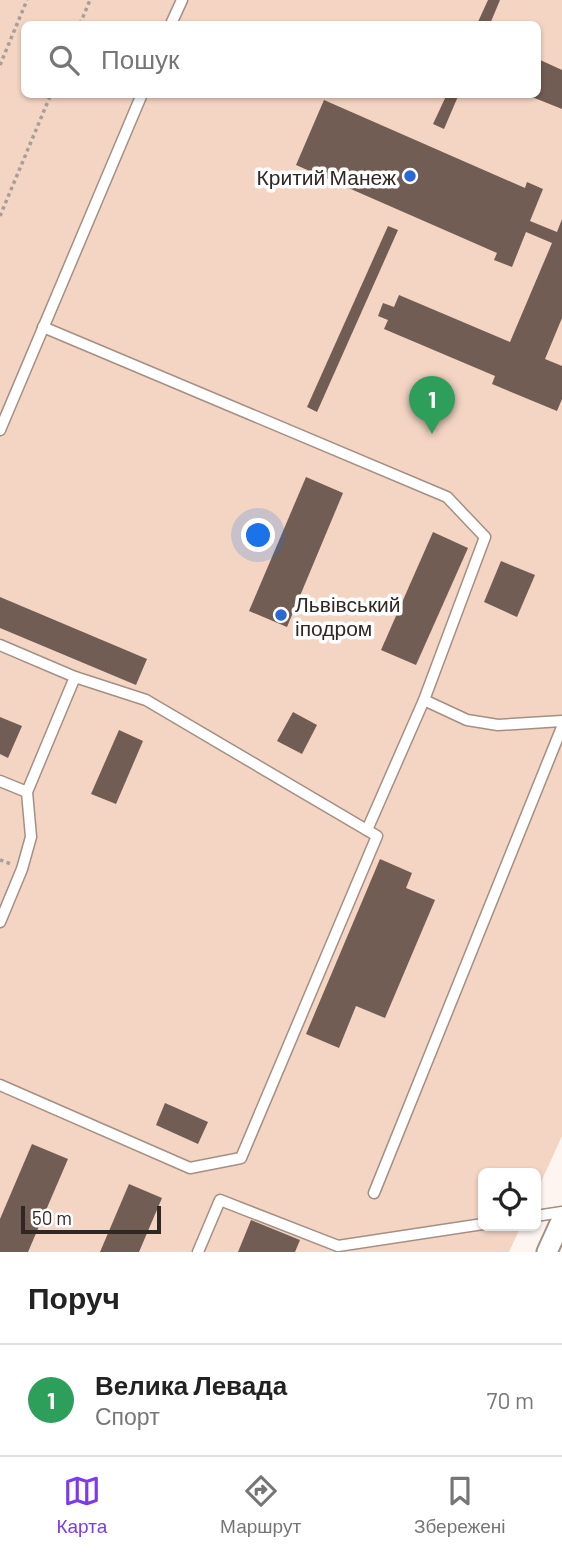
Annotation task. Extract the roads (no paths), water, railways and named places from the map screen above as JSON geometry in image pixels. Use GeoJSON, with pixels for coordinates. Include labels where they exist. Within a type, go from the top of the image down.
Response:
{"type":"FeatureCollection","features":[{"type":"Feature","properties":{"kind":"street"},"geometry":{"type":"LineString","coordinates":[[547,1252],[562,1219]]}},
{"type":"Feature","properties":{"kind":"lane"},"geometry":{"type":"LineString","coordinates":[[172,21],[182,0]]}},
{"type":"Feature","properties":{"kind":"lane"},"geometry":{"type":"LineString","coordinates":[[0,430],[140,98]]}},
{"type":"Feature","properties":{"kind":"lane"},"geometry":{"type":"LineString","coordinates":[[43,327],[447,497],[485,537],[424,700],[366,830]]}},
{"type":"Feature","properties":{"kind":"lane"},"geometry":{"type":"LineString","coordinates":[[0,645],[75,677],[146,700],[377,836],[241,1158],[190,1168],[0,1085]]}},
{"type":"Feature","properties":{"kind":"lane"},"geometry":{"type":"LineString","coordinates":[[0,922],[22,869],[31,837],[27,792],[75,677]]}},
{"type":"Feature","properties":{"kind":"lane"},"geometry":{"type":"LineString","coordinates":[[424,700],[467,720],[498,725],[562,721]]}},
{"type":"Feature","properties":{"kind":"lane"},"geometry":{"type":"LineString","coordinates":[[374,1193],[562,727]]}},
{"type":"Feature","properties":{"kind":"lane"},"geometry":{"type":"LineString","coordinates":[[0,781],[27,792]]}},
{"type":"Feature","properties":{"kind":"lane"},"geometry":{"type":"LineString","coordinates":[[198,1252],[220,1200],[338,1246],[478,1225]]}},
{"type":"Feature","properties":{"kind":"lane"},"geometry":{"type":"LineString","coordinates":[[541,1215],[562,1212]]}},
{"type":"Feature","properties":{"kind":"place","name":"Критий Манеж"},"geometry":{"type":"Point","coordinates":[410,176]}},
{"type":"Feature","properties":{"kind":"place","name":"Велика Левада"},"geometry":{"type":"Point","coordinates":[432,434]}},
{"type":"Feature","properties":{"kind":"place","name":"Львівський іподром"},"geometry":{"type":"Point","coordinates":[281,615]}}]}
